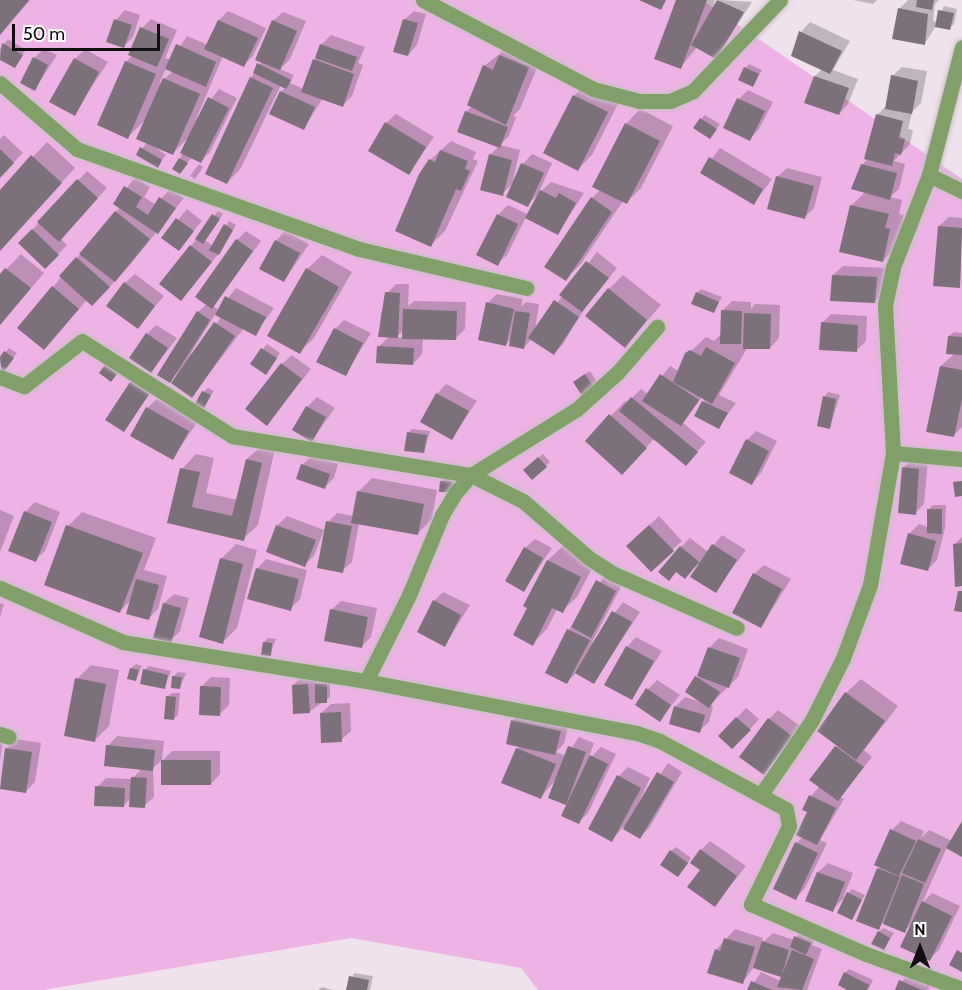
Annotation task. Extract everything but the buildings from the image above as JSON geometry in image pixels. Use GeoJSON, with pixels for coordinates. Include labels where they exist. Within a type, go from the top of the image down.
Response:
{"type":"FeatureCollection","features":[{"type":"Feature","properties":{"kind":"street"},"geometry":{"type":"LineString","coordinates":[[423,0],[593,88],[639,101],[670,101],[693,91],[780,0]]}},
{"type":"Feature","properties":{"kind":"street"},"geometry":{"type":"LineString","coordinates":[[762,793],[812,720],[843,658],[870,585],[893,453],[885,305],[893,267],[929,175],[962,46]]}},
{"type":"Feature","properties":{"kind":"street"},"geometry":{"type":"LineString","coordinates":[[2,91],[77,148],[358,249],[527,288]]}},
{"type":"Feature","properties":{"kind":"street"},"geometry":{"type":"LineString","coordinates":[[929,175],[962,191]]}},
{"type":"Feature","properties":{"kind":"street"},"geometry":{"type":"LineString","coordinates":[[366,681],[409,595],[442,515],[471,475],[577,410],[618,372],[657,327]]}},
{"type":"Feature","properties":{"kind":"street"},"geometry":{"type":"LineString","coordinates":[[0,377],[24,386],[82,341],[232,436],[471,475],[524,501],[589,558],[614,574],[737,628]]}},
{"type":"Feature","properties":{"kind":"street"},"geometry":{"type":"LineString","coordinates":[[893,453],[962,459]]}},
{"type":"Feature","properties":{"kind":"street"},"geometry":{"type":"LineString","coordinates":[[0,588],[123,642],[366,681],[637,733],[660,741],[762,793],[786,809],[789,826],[751,904],[866,954],[962,989]]}},
{"type":"Feature","properties":{"kind":"shaded area"},"geometry":{"type":"Polygon","coordinates":[[[0,0],[702,0],[962,179],[962,990],[538,990],[521,968],[351,938],[43,990],[0,990],[0,0]]]}}]}
